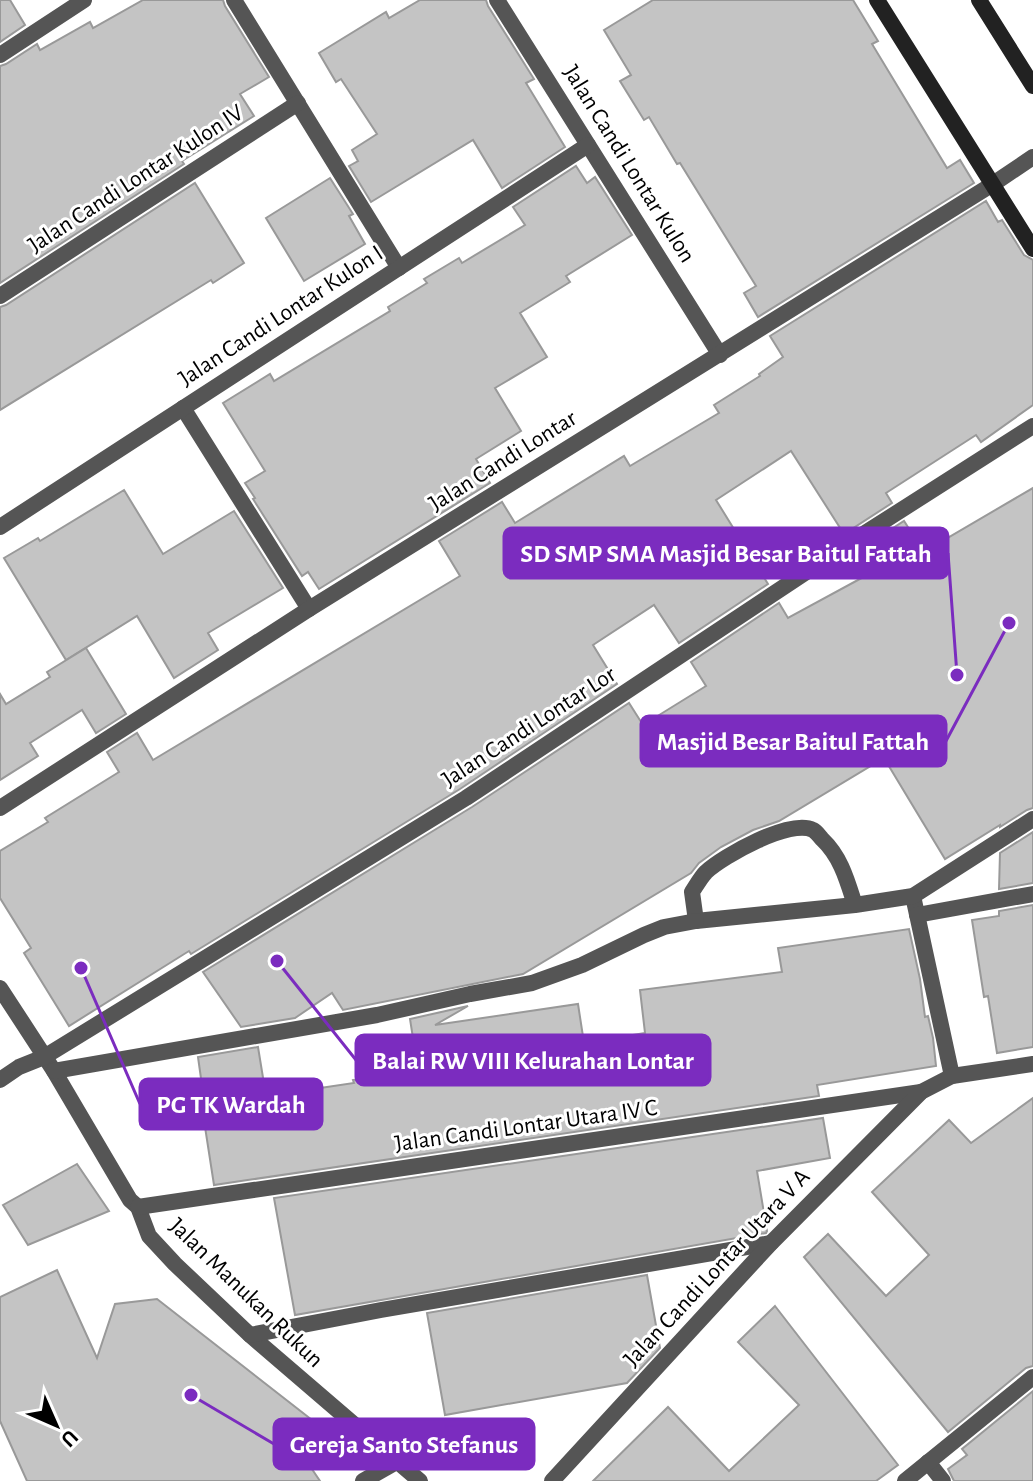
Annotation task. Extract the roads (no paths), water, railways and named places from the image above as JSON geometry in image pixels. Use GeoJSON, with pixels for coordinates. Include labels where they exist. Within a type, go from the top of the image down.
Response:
{"type":"FeatureCollection","features":[{"type":"Feature","properties":{"kind":"street"},"geometry":{"type":"LineString","coordinates":[[0,55],[84,0]]}},
{"type":"Feature","properties":{"kind":"street"},"geometry":{"type":"LineString","coordinates":[[234,0],[399,268]]}},
{"type":"Feature","properties":{"kind":"street","name":"Jalan Candi Lontar Kulon"},"geometry":{"type":"LineString","coordinates":[[497,0],[720,355]]}},
{"type":"Feature","properties":{"kind":"street"},"geometry":{"type":"LineString","coordinates":[[877,0],[1033,249]]}},
{"type":"Feature","properties":{"kind":"street"},"geometry":{"type":"LineString","coordinates":[[979,0],[1033,86]]}},
{"type":"Feature","properties":{"kind":"street","name":"Jalan Candi Lontar Kulon IV"},"geometry":{"type":"LineString","coordinates":[[0,296],[298,103]]}},
{"type":"Feature","properties":{"kind":"street","name":"Jalan Candi Lontar Kulon I"},"geometry":{"type":"LineString","coordinates":[[0,527],[588,145]]}},
{"type":"Feature","properties":{"kind":"street","name":"Jalan Candi Lontar"},"geometry":{"type":"LineString","coordinates":[[0,808],[309,609],[1033,157]]}},
{"type":"Feature","properties":{"kind":"street"},"geometry":{"type":"LineString","coordinates":[[183,408],[309,609]]}},
{"type":"Feature","properties":{"kind":"street","name":"Jalan Candi Lontar Lor"},"geometry":{"type":"LineString","coordinates":[[0,1080],[19,1067],[44,1057],[466,798],[862,535],[1033,426]]}},
{"type":"Feature","properties":{"kind":"street"},"geometry":{"type":"LineString","coordinates":[[54,1071],[377,1015],[532,983],[582,965],[664,927],[913,896],[1033,819]]}},
{"type":"Feature","properties":{"kind":"street"},"geometry":{"type":"LineString","coordinates":[[696,921],[692,892],[706,872],[746,847],[793,827],[813,830],[832,848],[843,868],[855,905]]}},
{"type":"Feature","properties":{"kind":"street"},"geometry":{"type":"LineString","coordinates":[[917,915],[1033,894]]}},
{"type":"Feature","properties":{"kind":"street"},"geometry":{"type":"LineString","coordinates":[[913,896],[952,1076]]}},
{"type":"Feature","properties":{"kind":"street","name":"Jalan Manukan Rukun"},"geometry":{"type":"LineString","coordinates":[[0,988],[54,1071],[130,1200],[138,1207],[149,1236],[250,1335],[420,1481]]}},
{"type":"Feature","properties":{"kind":"street"},"geometry":{"type":"LineString","coordinates":[[921,1092],[952,1076],[1033,1064]]}},
{"type":"Feature","properties":{"kind":"street","name":"Jalan Candi Lontar Utara IV C"},"geometry":{"type":"LineString","coordinates":[[138,1207],[921,1092]]}},
{"type":"Feature","properties":{"kind":"street","name":"Jalan Candi Lontar Utara V A"},"geometry":{"type":"LineString","coordinates":[[552,1481],[771,1243],[921,1092]]}},
{"type":"Feature","properties":{"kind":"street"},"geometry":{"type":"LineString","coordinates":[[250,1335],[771,1243]]}},
{"type":"Feature","properties":{"kind":"street"},"geometry":{"type":"LineString","coordinates":[[905,1481],[1033,1377]]}},
{"type":"Feature","properties":{"kind":"street"},"geometry":{"type":"LineString","coordinates":[[363,1481],[398,1461]]}},
{"type":"Feature","properties":{"kind":"street"},"geometry":{"type":"LineString","coordinates":[[928,1462],[943,1481]]}},
{"type":"Feature","properties":{"kind":"place","name":"Masjid Besar Baitul Fattah"},"geometry":{"type":"Point","coordinates":[1009,623]}},
{"type":"Feature","properties":{"kind":"place","name":"SD SMP SMA Masjid Besar Baitul Fattah"},"geometry":{"type":"Point","coordinates":[957,675]}},
{"type":"Feature","properties":{"kind":"place","name":"Balai RW VIII Kelurahan Lontar"},"geometry":{"type":"Point","coordinates":[277,961]}},
{"type":"Feature","properties":{"kind":"place","name":"PG TK Wardah"},"geometry":{"type":"Point","coordinates":[81,968]}},
{"type":"Feature","properties":{"kind":"place","name":"Gereja Santo Stefanus"},"geometry":{"type":"Point","coordinates":[191,1395]}}]}
